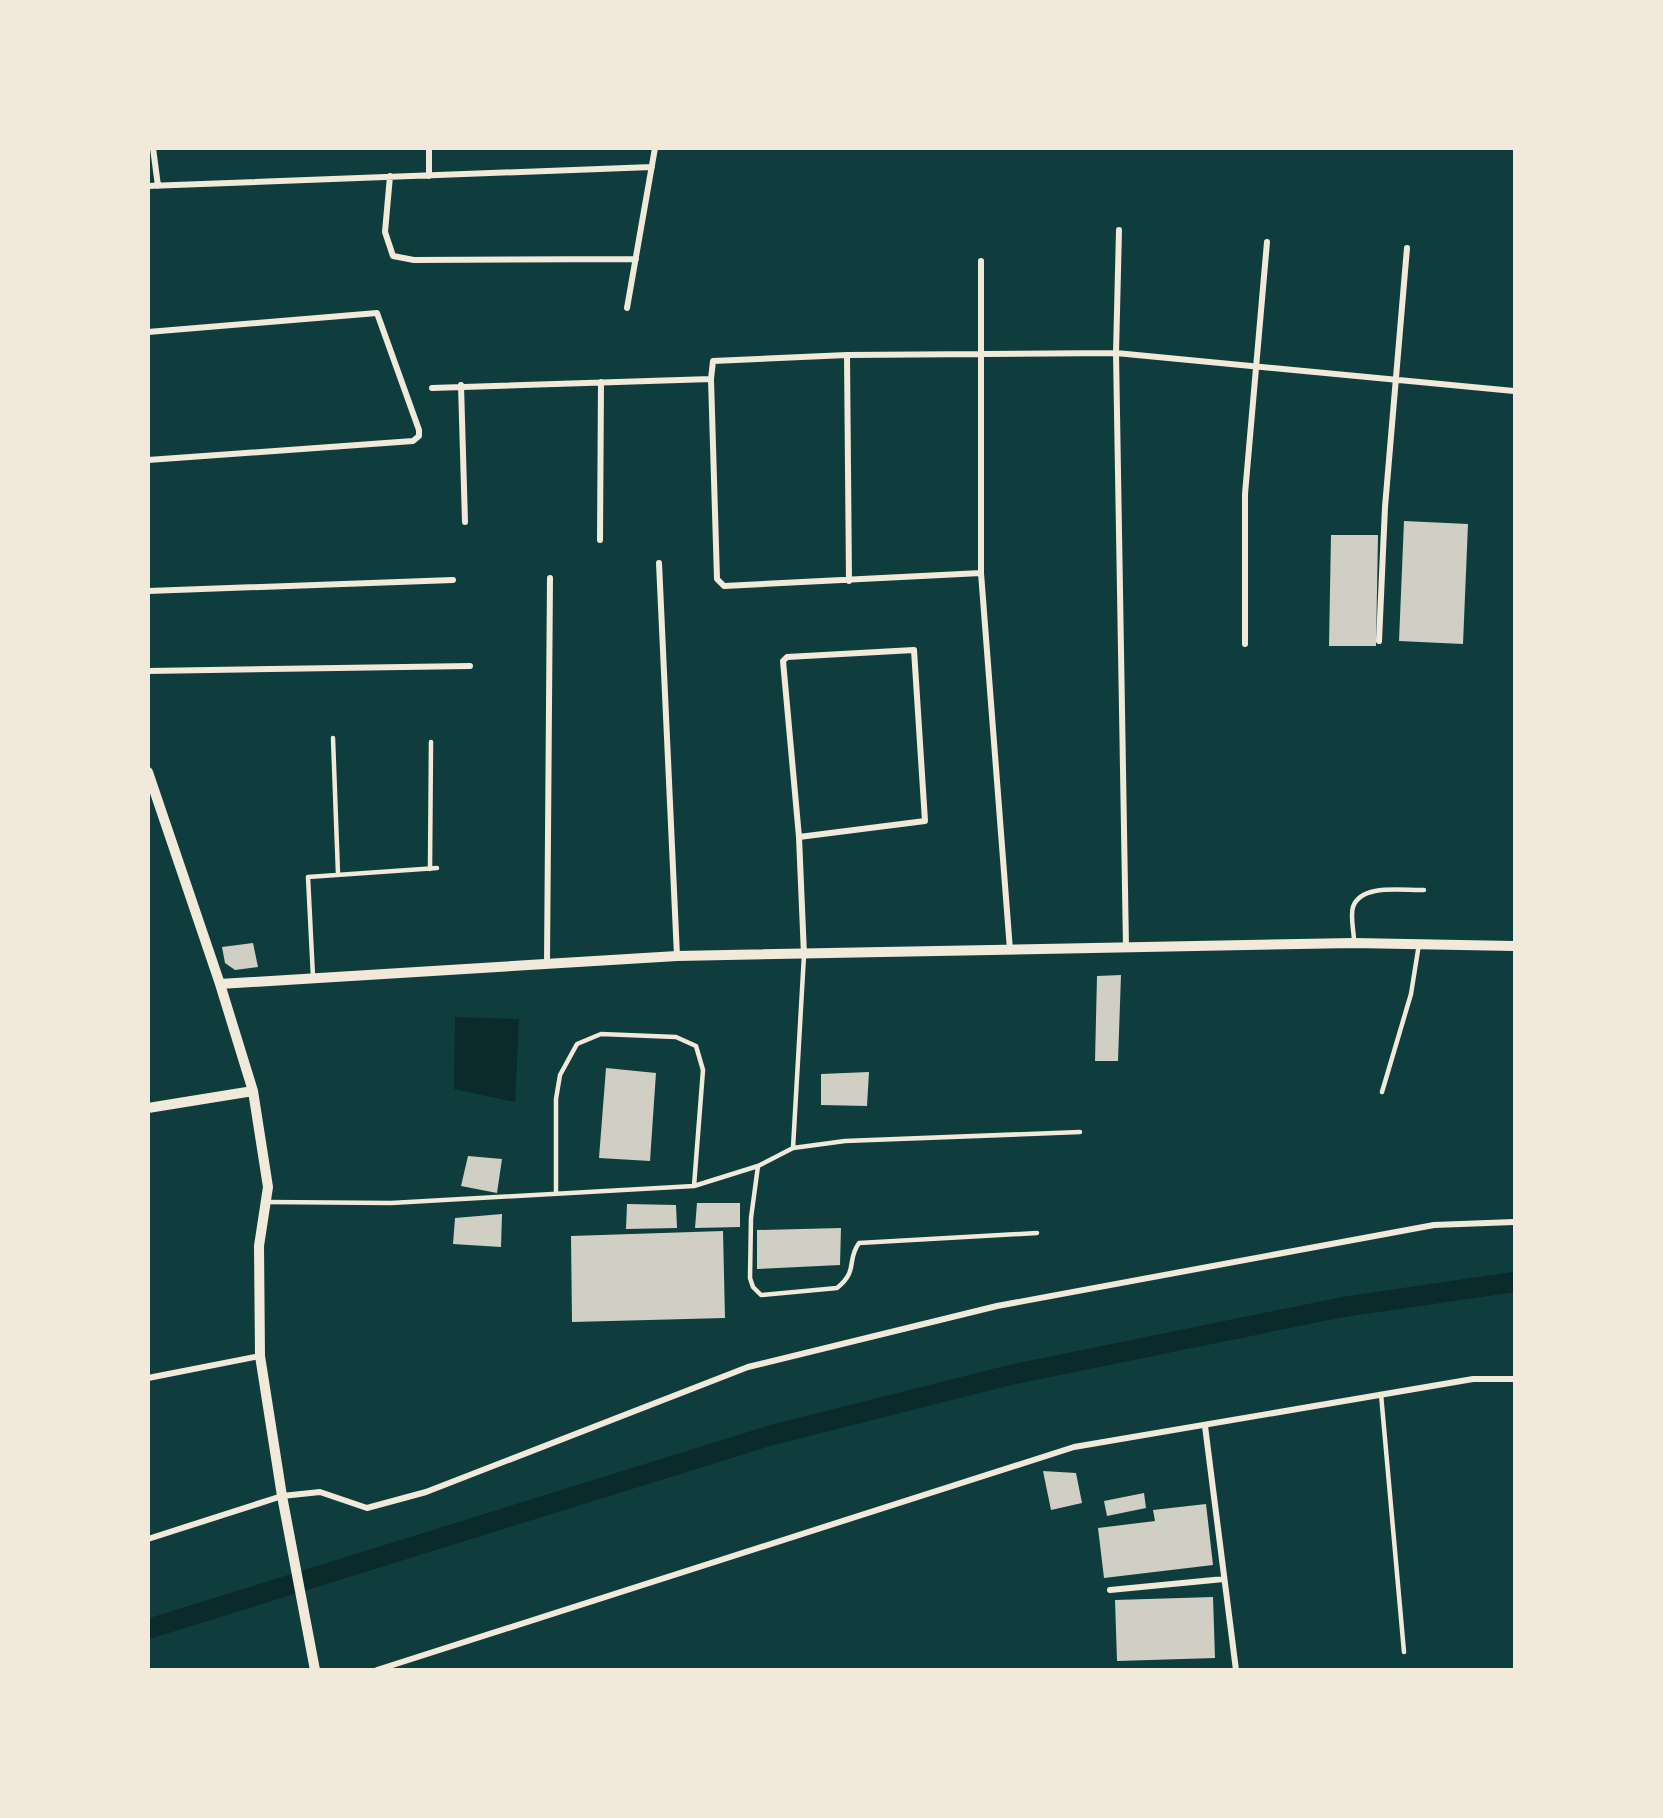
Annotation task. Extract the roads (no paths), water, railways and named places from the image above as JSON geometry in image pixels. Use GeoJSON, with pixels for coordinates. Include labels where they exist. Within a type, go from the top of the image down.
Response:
{"type":"FeatureCollection","features":[{"type":"Feature","properties":{"kind":"street"},"geometry":{"type":"LineString","coordinates":[[153,148],[158,186]]}},
{"type":"Feature","properties":{"kind":"street"},"geometry":{"type":"LineString","coordinates":[[429,148],[429,176]]}},
{"type":"Feature","properties":{"kind":"street"},"geometry":{"type":"LineString","coordinates":[[627,308],[655,148]]}},
{"type":"Feature","properties":{"kind":"street"},"geometry":{"type":"LineString","coordinates":[[148,186],[652,166]]}},
{"type":"Feature","properties":{"kind":"street"},"geometry":{"type":"LineString","coordinates":[[390,176],[385,232],[393,256],[414,260],[636,259]]}},
{"type":"Feature","properties":{"kind":"street"},"geometry":{"type":"LineString","coordinates":[[1119,230],[1116,353],[1126,948]]}},
{"type":"Feature","properties":{"kind":"street"},"geometry":{"type":"LineString","coordinates":[[1245,644],[1245,494],[1267,242]]}},
{"type":"Feature","properties":{"kind":"street"},"geometry":{"type":"LineString","coordinates":[[1379,641],[1385,507],[1407,248]]}},
{"type":"Feature","properties":{"kind":"street"},"geometry":{"type":"LineString","coordinates":[[981,261],[981,573],[1010,950]]}},
{"type":"Feature","properties":{"kind":"street"},"geometry":{"type":"LineString","coordinates":[[148,332],[376,313],[420,430],[419,436],[413,441],[148,460]]}},
{"type":"Feature","properties":{"kind":"street"},"geometry":{"type":"LineString","coordinates":[[981,573],[849,581],[724,586],[719,584],[711,379],[713,361],[847,355],[1116,353],[1515,391]]}},
{"type":"Feature","properties":{"kind":"street"},"geometry":{"type":"LineString","coordinates":[[847,355],[849,581]]}},
{"type":"Feature","properties":{"kind":"street"},"geometry":{"type":"LineString","coordinates":[[432,388],[711,379]]}},
{"type":"Feature","properties":{"kind":"street"},"geometry":{"type":"LineString","coordinates":[[600,540],[601,382]]}},
{"type":"Feature","properties":{"kind":"street"},"geometry":{"type":"LineString","coordinates":[[461,386],[465,522]]}},
{"type":"Feature","properties":{"kind":"street"},"geometry":{"type":"LineString","coordinates":[[659,563],[677,956]]}},
{"type":"Feature","properties":{"kind":"street"},"geometry":{"type":"LineString","coordinates":[[547,964],[550,578]]}},
{"type":"Feature","properties":{"kind":"street"},"geometry":{"type":"LineString","coordinates":[[148,591],[453,580]]}},
{"type":"Feature","properties":{"kind":"street"},"geometry":{"type":"LineString","coordinates":[[799,837],[925,821],[916,653],[911,649],[784,659],[799,837],[804,955]]}},
{"type":"Feature","properties":{"kind":"street"},"geometry":{"type":"LineString","coordinates":[[148,671],[470,666]]}},
{"type":"Feature","properties":{"kind":"street"},"geometry":{"type":"LineString","coordinates":[[148,772],[220,984],[253,1091],[268,1187],[259,1246],[260,1356],[282,1496],[315,1669]]}},
{"type":"Feature","properties":{"kind":"street"},"geometry":{"type":"LineString","coordinates":[[220,984],[677,956],[1354,943],[1515,946]]}},
{"type":"Feature","properties":{"kind":"street"},"geometry":{"type":"LineString","coordinates":[[148,1108],[253,1091]]}},
{"type":"Feature","properties":{"kind":"street"},"geometry":{"type":"LineString","coordinates":[[148,1539],[282,1496],[320,1492],[367,1508],[426,1492],[748,1367],[997,1306],[1434,1225],[1515,1222]]}},
{"type":"Feature","properties":{"kind":"street"},"geometry":{"type":"LineString","coordinates":[[148,1378],[260,1356]]}},
{"type":"Feature","properties":{"kind":"street"},"geometry":{"type":"LineString","coordinates":[[376,1670],[1074,1447],[1473,1379],[1515,1379]]}},
{"type":"Feature","properties":{"kind":"street"},"geometry":{"type":"LineString","coordinates":[[1205,1426],[1236,1670]]}},
{"type":"Feature","properties":{"kind":"street"},"geometry":{"type":"LineString","coordinates":[[1110,1590],[1224,1579]]}},
{"type":"Feature","properties":{"kind":"lane"},"geometry":{"type":"LineString","coordinates":[[333,738],[338,874]]}},
{"type":"Feature","properties":{"kind":"lane"},"geometry":{"type":"LineString","coordinates":[[430,868],[431,742]]}},
{"type":"Feature","properties":{"kind":"lane"},"geometry":{"type":"LineString","coordinates":[[313,977],[308,877],[437,868]]}},
{"type":"Feature","properties":{"kind":"lane"},"geometry":{"type":"LineString","coordinates":[[1354,943],[1353,908],[1360,898],[1370,891],[1424,890]]}},
{"type":"Feature","properties":{"kind":"lane"},"geometry":{"type":"LineString","coordinates":[[1382,1092],[1411,994],[1419,944]]}},
{"type":"Feature","properties":{"kind":"lane"},"geometry":{"type":"LineString","coordinates":[[793,1148],[804,955]]}},
{"type":"Feature","properties":{"kind":"lane"},"geometry":{"type":"LineString","coordinates":[[556,1193],[556,1099],[560,1075],[577,1044],[601,1034],[676,1037],[696,1046],[704,1070],[694,1186]]}},
{"type":"Feature","properties":{"kind":"lane"},"geometry":{"type":"LineString","coordinates":[[266,1202],[391,1203],[694,1186],[758,1166],[793,1148],[844,1141],[1080,1132]]}},
{"type":"Feature","properties":{"kind":"lane"},"geometry":{"type":"LineString","coordinates":[[758,1166],[751,1218],[750,1278],[753,1287],[761,1296],[837,1288],[851,1272],[854,1250],[859,1243],[1037,1233]]}},
{"type":"Feature","properties":{"kind":"lane"},"geometry":{"type":"LineString","coordinates":[[1381,1395],[1404,1652]]}},
{"type":"Feature","properties":{"kind":"water"},"geometry":{"type":"Polygon","coordinates":[[[455,1017],[519,1019],[515,1102],[454,1089],[455,1017]]]}},
{"type":"Feature","properties":{"kind":"waterway"},"geometry":{"type":"LineString","coordinates":[[148,1629],[772,1435],[1010,1375],[1343,1307],[1514,1282]]}}]}
